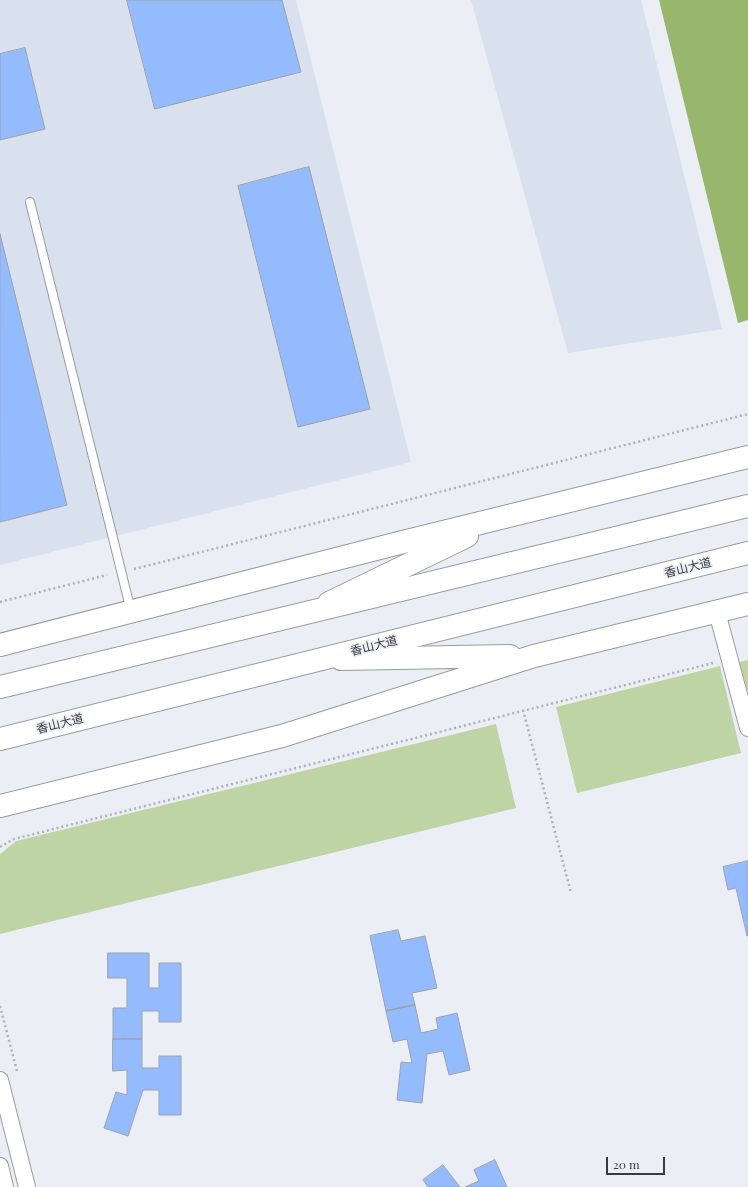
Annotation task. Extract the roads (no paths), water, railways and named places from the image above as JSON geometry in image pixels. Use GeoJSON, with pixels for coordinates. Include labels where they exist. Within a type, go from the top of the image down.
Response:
{"type":"FeatureCollection","features":[{"type":"Feature","properties":{"kind":"main road"},"geometry":{"type":"LineString","coordinates":[[0,645],[748,457]]}},
{"type":"Feature","properties":{"kind":"main road"},"geometry":{"type":"LineString","coordinates":[[0,686],[748,506]]}},
{"type":"Feature","properties":{"kind":"main road"},"geometry":{"type":"LineString","coordinates":[[312,611],[506,517]]}},
{"type":"Feature","properties":{"kind":"main road","name":"香山大道"},"geometry":{"type":"LineString","coordinates":[[0,739],[748,553]]}},
{"type":"Feature","properties":{"kind":"main road"},"geometry":{"type":"LineString","coordinates":[[0,806],[282,736],[534,656],[748,604]]}},
{"type":"Feature","properties":{"kind":"main road"},"geometry":{"type":"LineString","coordinates":[[322,659],[534,656]]}},
{"type":"Feature","properties":{"kind":"street"},"geometry":{"type":"LineString","coordinates":[[717,612],[748,728]]}},
{"type":"Feature","properties":{"kind":"street"},"geometry":{"type":"LineString","coordinates":[[0,1080],[27,1187]]}},
{"type":"Feature","properties":{"kind":"street"},"geometry":{"type":"LineString","coordinates":[[0,1166],[5,1187]]}},
{"type":"Feature","properties":{"kind":"lane"},"geometry":{"type":"LineString","coordinates":[[30,202],[131,612]]}}]}
